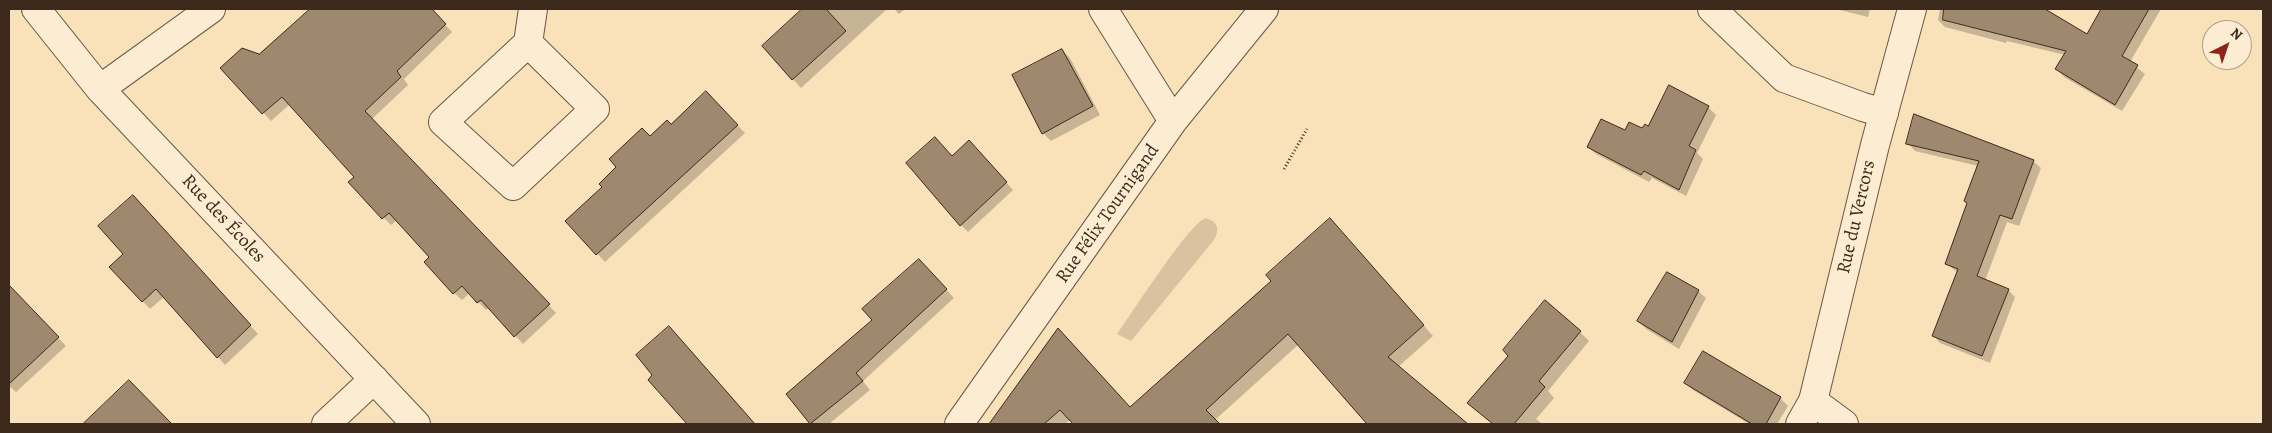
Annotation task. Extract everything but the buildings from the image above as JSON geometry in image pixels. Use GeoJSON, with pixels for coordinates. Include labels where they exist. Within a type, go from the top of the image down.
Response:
{"type":"FeatureCollection","features":[{"type":"Feature","properties":{"kind":"street","name":"Rue des Écoles"},"geometry":{"type":"LineString","coordinates":[[36,9],[100,89],[416,424]]}},
{"type":"Feature","properties":{"kind":"street"},"geometry":{"type":"LineString","coordinates":[[100,89],[211,9]]}},
{"type":"Feature","properties":{"kind":"street"},"geometry":{"type":"LineString","coordinates":[[528,43],[595,109],[513,186],[443,122],[528,43],[533,9]]}},
{"type":"Feature","properties":{"kind":"street"},"geometry":{"type":"LineString","coordinates":[[1103,9],[1173,121]]}},
{"type":"Feature","properties":{"kind":"street","name":"Rue Félix Tournigand"},"geometry":{"type":"LineString","coordinates":[[959,424],[1173,121],[1264,9]]}},
{"type":"Feature","properties":{"kind":"street"},"geometry":{"type":"LineString","coordinates":[[1712,9],[1784,78],[1863,108],[1884,113]]}},
{"type":"Feature","properties":{"kind":"street","name":"Rue du Vercors"},"geometry":{"type":"LineString","coordinates":[[1806,413],[1912,9]]}},
{"type":"Feature","properties":{"kind":"street"},"geometry":{"type":"LineString","coordinates":[[326,424],[374,380]]}},
{"type":"Feature","properties":{"kind":"street"},"geometry":{"type":"LineString","coordinates":[[1806,413],[1844,424]]}},
{"type":"Feature","properties":{"kind":"path"},"geometry":{"type":"LineString","coordinates":[[1284,169],[1307,129]]}},
{"type":"Feature","properties":{"kind":"shaded area"},"geometry":{"type":"Polygon","coordinates":[[[1206,218],[1217,226],[1214,240],[1131,341],[1117,334],[1174,252],[1198,224],[1206,218]]]}}]}
